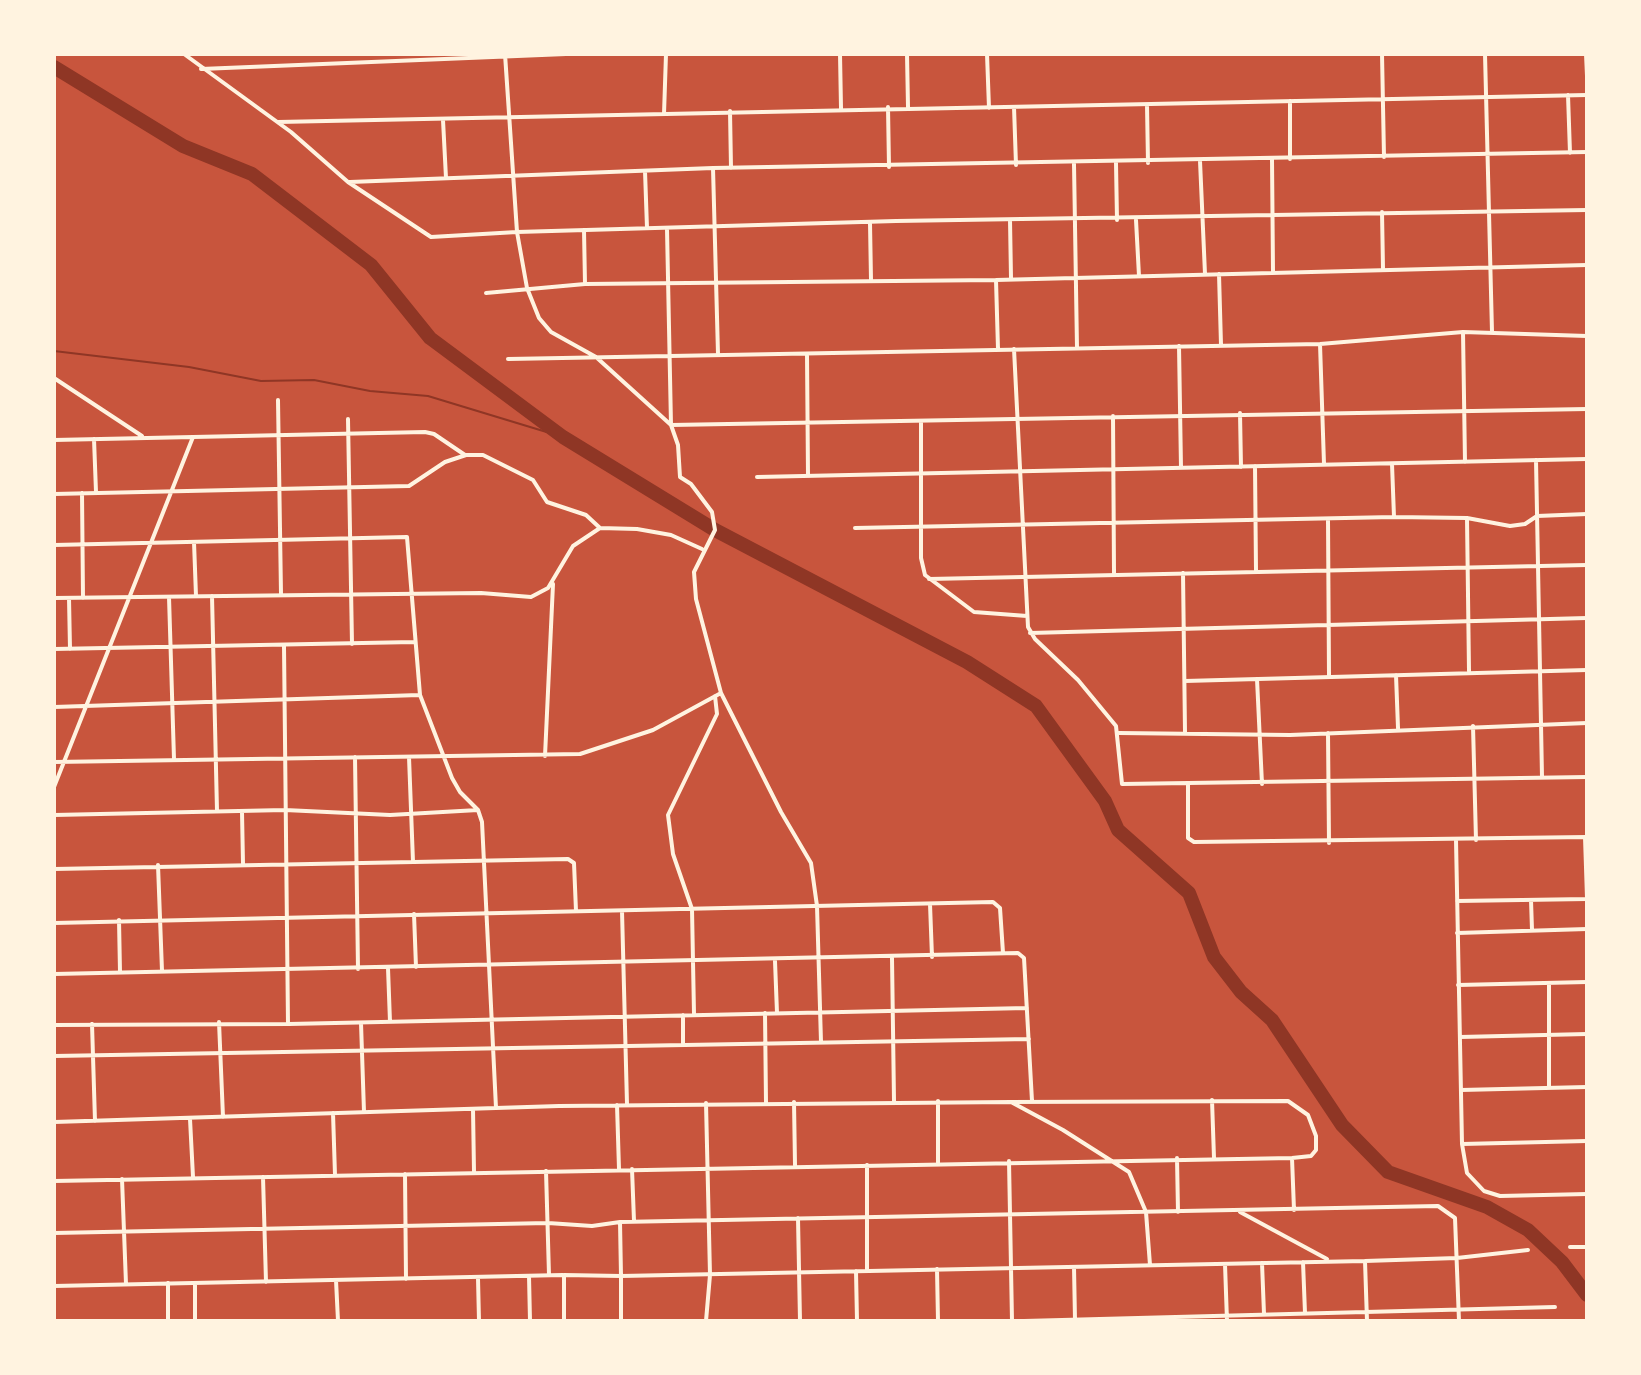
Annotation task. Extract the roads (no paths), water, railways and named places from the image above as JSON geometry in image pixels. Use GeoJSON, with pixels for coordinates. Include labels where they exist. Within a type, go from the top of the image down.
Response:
{"type":"FeatureCollection","features":[{"type":"Feature","properties":{"kind":"street"},"geometry":{"type":"LineString","coordinates":[[184,54],[278,122],[348,182],[425,236],[647,228],[1136,220],[1272,213],[1587,210]]}},
{"type":"Feature","properties":{"kind":"street"},"geometry":{"type":"LineString","coordinates":[[201,69],[566,54]]}},
{"type":"Feature","properties":{"kind":"street"},"geometry":{"type":"LineString","coordinates":[[664,114],[666,54]]}},
{"type":"Feature","properties":{"kind":"street"},"geometry":{"type":"LineString","coordinates":[[840,54],[841,108]]}},
{"type":"Feature","properties":{"kind":"street"},"geometry":{"type":"LineString","coordinates":[[907,54],[908,107]]}},
{"type":"Feature","properties":{"kind":"street"},"geometry":{"type":"LineString","coordinates":[[987,54],[989,108]]}},
{"type":"Feature","properties":{"kind":"street"},"geometry":{"type":"LineString","coordinates":[[1382,54],[1384,157]]}},
{"type":"Feature","properties":{"kind":"street"},"geometry":{"type":"LineString","coordinates":[[1485,54],[1492,211],[1492,332]]}},
{"type":"Feature","properties":{"kind":"street"},"geometry":{"type":"LineString","coordinates":[[1586,54],[1587,76]]}},
{"type":"Feature","properties":{"kind":"street"},"geometry":{"type":"LineString","coordinates":[[506,56],[517,232],[527,288],[539,318],[551,332],[596,357],[671,425],[1323,411],[1587,409]]}},
{"type":"Feature","properties":{"kind":"street"},"geometry":{"type":"LineString","coordinates":[[1568,95],[1570,153]]}},
{"type":"Feature","properties":{"kind":"street"},"geometry":{"type":"LineString","coordinates":[[278,122],[888,107],[989,108],[1587,95]]}},
{"type":"Feature","properties":{"kind":"street"},"geometry":{"type":"LineString","coordinates":[[1290,101],[1290,159]]}},
{"type":"Feature","properties":{"kind":"street"},"geometry":{"type":"LineString","coordinates":[[1147,105],[1148,163]]}},
{"type":"Feature","properties":{"kind":"street"},"geometry":{"type":"LineString","coordinates":[[888,107],[889,167]]}},
{"type":"Feature","properties":{"kind":"street"},"geometry":{"type":"LineString","coordinates":[[1014,107],[1016,165]]}},
{"type":"Feature","properties":{"kind":"street"},"geometry":{"type":"LineString","coordinates":[[730,111],[731,168]]}},
{"type":"Feature","properties":{"kind":"street"},"geometry":{"type":"LineString","coordinates":[[443,120],[446,179]]}},
{"type":"Feature","properties":{"kind":"street"},"geometry":{"type":"LineString","coordinates":[[348,182],[713,168],[1148,163],[1587,152]]}},
{"type":"Feature","properties":{"kind":"street"},"geometry":{"type":"LineString","coordinates":[[1272,159],[1273,272]]}},
{"type":"Feature","properties":{"kind":"street"},"geometry":{"type":"LineString","coordinates":[[1200,161],[1205,274]]}},
{"type":"Feature","properties":{"kind":"street"},"geometry":{"type":"LineString","coordinates":[[1116,163],[1117,220]]}},
{"type":"Feature","properties":{"kind":"street"},"geometry":{"type":"LineString","coordinates":[[1074,164],[1077,348]]}},
{"type":"Feature","properties":{"kind":"street"},"geometry":{"type":"LineString","coordinates":[[713,168],[718,355]]}},
{"type":"Feature","properties":{"kind":"street"},"geometry":{"type":"LineString","coordinates":[[645,171],[647,228]]}},
{"type":"Feature","properties":{"kind":"street"},"geometry":{"type":"LineString","coordinates":[[1382,212],[1383,270]]}},
{"type":"Feature","properties":{"kind":"street"},"geometry":{"type":"LineString","coordinates":[[1010,220],[1011,279]]}},
{"type":"Feature","properties":{"kind":"street"},"geometry":{"type":"LineString","coordinates":[[1136,220],[1139,276]]}},
{"type":"Feature","properties":{"kind":"street"},"geometry":{"type":"LineString","coordinates":[[870,223],[871,280]]}},
{"type":"Feature","properties":{"kind":"street"},"geometry":{"type":"LineString","coordinates":[[667,229],[671,425],[678,445],[680,477],[691,484],[712,512],[715,530],[702,549],[693,584],[721,693],[781,812],[808,854],[817,906],[821,1042]]}},
{"type":"Feature","properties":{"kind":"street"},"geometry":{"type":"LineString","coordinates":[[584,230],[585,284]]}},
{"type":"Feature","properties":{"kind":"street"},"geometry":{"type":"LineString","coordinates":[[486,293],[585,284],[996,280],[1587,265]]}},
{"type":"Feature","properties":{"kind":"street"},"geometry":{"type":"LineString","coordinates":[[1219,274],[1221,345]]}},
{"type":"Feature","properties":{"kind":"street"},"geometry":{"type":"LineString","coordinates":[[996,280],[998,350]]}},
{"type":"Feature","properties":{"kind":"street"},"geometry":{"type":"LineString","coordinates":[[1463,332],[1465,462]]}},
{"type":"Feature","properties":{"kind":"street"},"geometry":{"type":"LineString","coordinates":[[508,359],[1320,344],[1463,332],[1587,336]]}},
{"type":"Feature","properties":{"kind":"street"},"geometry":{"type":"LineString","coordinates":[[1320,344],[1324,464]]}},
{"type":"Feature","properties":{"kind":"street"},"geometry":{"type":"LineString","coordinates":[[1179,346],[1181,468]]}},
{"type":"Feature","properties":{"kind":"street"},"geometry":{"type":"LineString","coordinates":[[1014,349],[1020,523],[1030,633],[1078,680],[1119,733],[1118,773],[1122,784],[1587,777]]}},
{"type":"Feature","properties":{"kind":"street"},"geometry":{"type":"LineString","coordinates":[[807,353],[808,476]]}},
{"type":"Feature","properties":{"kind":"street"},"geometry":{"type":"LineString","coordinates":[[54,378],[145,438]]}},
{"type":"Feature","properties":{"kind":"street"},"geometry":{"type":"LineString","coordinates":[[278,400],[281,594]]}},
{"type":"Feature","properties":{"kind":"street"},"geometry":{"type":"LineString","coordinates":[[1240,413],[1241,467]]}},
{"type":"Feature","properties":{"kind":"street"},"geometry":{"type":"LineString","coordinates":[[1113,416],[1114,573]]}},
{"type":"Feature","properties":{"kind":"street"},"geometry":{"type":"LineString","coordinates":[[348,419],[352,644]]}},
{"type":"Feature","properties":{"kind":"street"},"geometry":{"type":"LineString","coordinates":[[921,422],[921,558],[929,579],[957,596],[974,612],[1027,616]]}},
{"type":"Feature","properties":{"kind":"street"},"geometry":{"type":"LineString","coordinates":[[54,440],[425,432],[434,434],[466,455]]}},
{"type":"Feature","properties":{"kind":"street"},"geometry":{"type":"LineString","coordinates":[[54,787],[193,437]]}},
{"type":"Feature","properties":{"kind":"street"},"geometry":{"type":"LineString","coordinates":[[94,439],[96,492]]}},
{"type":"Feature","properties":{"kind":"street"},"geometry":{"type":"LineString","coordinates":[[54,494],[409,486],[445,462],[466,455],[483,455],[537,484],[547,502],[586,515],[600,528],[671,535],[702,549]]}},
{"type":"Feature","properties":{"kind":"street"},"geometry":{"type":"LineString","coordinates":[[757,477],[1587,459]]}},
{"type":"Feature","properties":{"kind":"street"},"geometry":{"type":"LineString","coordinates":[[1536,460],[1542,777]]}},
{"type":"Feature","properties":{"kind":"street"},"geometry":{"type":"LineString","coordinates":[[1392,464],[1394,517]]}},
{"type":"Feature","properties":{"kind":"street"},"geometry":{"type":"LineString","coordinates":[[1255,466],[1256,571]]}},
{"type":"Feature","properties":{"kind":"street"},"geometry":{"type":"LineString","coordinates":[[82,493],[83,598]]}},
{"type":"Feature","properties":{"kind":"street"},"geometry":{"type":"LineString","coordinates":[[855,528],[1394,517],[1467,518],[1510,526],[1525,524],[1537,516],[1587,514]]}},
{"type":"Feature","properties":{"kind":"street"},"geometry":{"type":"LineString","coordinates":[[1467,518],[1469,672]]}},
{"type":"Feature","properties":{"kind":"street"},"geometry":{"type":"LineString","coordinates":[[1328,519],[1329,677]]}},
{"type":"Feature","properties":{"kind":"street"},"geometry":{"type":"LineString","coordinates":[[54,598],[281,594],[531,597],[541,594],[553,581],[573,546],[600,528]]}},
{"type":"Feature","properties":{"kind":"street"},"geometry":{"type":"LineString","coordinates":[[54,545],[407,537],[420,695],[442,756],[460,792],[478,810],[489,914],[496,1108]]}},
{"type":"Feature","properties":{"kind":"street"},"geometry":{"type":"LineString","coordinates":[[194,542],[196,596]]}},
{"type":"Feature","properties":{"kind":"street"},"geometry":{"type":"LineString","coordinates":[[929,579],[1329,568],[1587,565]]}},
{"type":"Feature","properties":{"kind":"street"},"geometry":{"type":"LineString","coordinates":[[1183,573],[1185,732]]}},
{"type":"Feature","properties":{"kind":"street"},"geometry":{"type":"LineString","coordinates":[[545,756],[553,581]]}},
{"type":"Feature","properties":{"kind":"street"},"geometry":{"type":"LineString","coordinates":[[169,596],[174,759]]}},
{"type":"Feature","properties":{"kind":"street"},"geometry":{"type":"LineString","coordinates":[[212,596],[217,811]]}},
{"type":"Feature","properties":{"kind":"street"},"geometry":{"type":"LineString","coordinates":[[69,598],[70,649]]}},
{"type":"Feature","properties":{"kind":"street"},"geometry":{"type":"LineString","coordinates":[[1030,633],[1587,618]]}},
{"type":"Feature","properties":{"kind":"street"},"geometry":{"type":"LineString","coordinates":[[54,649],[414,642]]}},
{"type":"Feature","properties":{"kind":"street"},"geometry":{"type":"LineString","coordinates":[[284,646],[289,1024]]}},
{"type":"Feature","properties":{"kind":"street"},"geometry":{"type":"LineString","coordinates":[[1185,681],[1587,670]]}},
{"type":"Feature","properties":{"kind":"street"},"geometry":{"type":"LineString","coordinates":[[1396,675],[1398,729]]}},
{"type":"Feature","properties":{"kind":"street"},"geometry":{"type":"LineString","coordinates":[[1257,679],[1262,784]]}},
{"type":"Feature","properties":{"kind":"street"},"geometry":{"type":"LineString","coordinates":[[54,762],[580,754],[627,741],[721,693]]}},
{"type":"Feature","properties":{"kind":"street"},"geometry":{"type":"LineString","coordinates":[[54,707],[420,695]]}},
{"type":"Feature","properties":{"kind":"street"},"geometry":{"type":"LineString","coordinates":[[694,1015],[692,909],[673,854],[668,815],[717,714],[715,696]]}},
{"type":"Feature","properties":{"kind":"street"},"geometry":{"type":"LineString","coordinates":[[1119,733],[1328,733],[1587,723]]}},
{"type":"Feature","properties":{"kind":"street"},"geometry":{"type":"LineString","coordinates":[[1473,725],[1476,840]]}},
{"type":"Feature","properties":{"kind":"street"},"geometry":{"type":"LineString","coordinates":[[1328,733],[1329,843]]}},
{"type":"Feature","properties":{"kind":"street"},"geometry":{"type":"LineString","coordinates":[[355,757],[358,969]]}},
{"type":"Feature","properties":{"kind":"street"},"geometry":{"type":"LineString","coordinates":[[409,757],[413,862]]}},
{"type":"Feature","properties":{"kind":"street"},"geometry":{"type":"LineString","coordinates":[[1188,785],[1190,841],[1329,843],[1586,837],[1587,899],[1457,901]]}},
{"type":"Feature","properties":{"kind":"street"},"geometry":{"type":"LineString","coordinates":[[54,815],[478,810]]}},
{"type":"Feature","properties":{"kind":"street"},"geometry":{"type":"LineString","coordinates":[[242,812],[243,864]]}},
{"type":"Feature","properties":{"kind":"street"},"geometry":{"type":"LineString","coordinates":[[1456,840],[1462,1144],[1467,1173],[1484,1191],[1500,1196],[1587,1194]]}},
{"type":"Feature","properties":{"kind":"street"},"geometry":{"type":"LineString","coordinates":[[54,869],[485,859],[573,860],[576,912]]}},
{"type":"Feature","properties":{"kind":"street"},"geometry":{"type":"LineString","coordinates":[[158,865],[162,971]]}},
{"type":"Feature","properties":{"kind":"street"},"geometry":{"type":"LineString","coordinates":[[1531,900],[1532,931]]}},
{"type":"Feature","properties":{"kind":"street"},"geometry":{"type":"LineString","coordinates":[[930,904],[932,957]]}},
{"type":"Feature","properties":{"kind":"street"},"geometry":{"type":"LineString","coordinates":[[54,923],[998,904],[1003,954]]}},
{"type":"Feature","properties":{"kind":"street"},"geometry":{"type":"LineString","coordinates":[[622,911],[627,1105]]}},
{"type":"Feature","properties":{"kind":"street"},"geometry":{"type":"LineString","coordinates":[[414,914],[416,967]]}},
{"type":"Feature","properties":{"kind":"street"},"geometry":{"type":"LineString","coordinates":[[119,920],[120,972]]}},
{"type":"Feature","properties":{"kind":"street"},"geometry":{"type":"LineString","coordinates":[[1457,933],[1587,929]]}},
{"type":"Feature","properties":{"kind":"street"},"geometry":{"type":"LineString","coordinates":[[54,974],[1024,956],[1032,1101]]}},
{"type":"Feature","properties":{"kind":"street"},"geometry":{"type":"LineString","coordinates":[[892,958],[894,1101]]}},
{"type":"Feature","properties":{"kind":"street"},"geometry":{"type":"LineString","coordinates":[[775,961],[777,1013]]}},
{"type":"Feature","properties":{"kind":"street"},"geometry":{"type":"LineString","coordinates":[[388,968],[390,1022]]}},
{"type":"Feature","properties":{"kind":"street"},"geometry":{"type":"LineString","coordinates":[[1458,985],[1587,982]]}},
{"type":"Feature","properties":{"kind":"street"},"geometry":{"type":"LineString","coordinates":[[1549,983],[1549,1088]]}},
{"type":"Feature","properties":{"kind":"street"},"geometry":{"type":"LineString","coordinates":[[54,1025],[361,1023],[1027,1008]]}},
{"type":"Feature","properties":{"kind":"street"},"geometry":{"type":"LineString","coordinates":[[765,1013],[766,1103]]}},
{"type":"Feature","properties":{"kind":"street"},"geometry":{"type":"LineString","coordinates":[[683,1015],[683,1044]]}},
{"type":"Feature","properties":{"kind":"street"},"geometry":{"type":"LineString","coordinates":[[219,1022],[223,1117]]}},
{"type":"Feature","properties":{"kind":"street"},"geometry":{"type":"LineString","coordinates":[[361,1023],[364,1112]]}},
{"type":"Feature","properties":{"kind":"street"},"geometry":{"type":"LineString","coordinates":[[92,1024],[95,1121]]}},
{"type":"Feature","properties":{"kind":"street"},"geometry":{"type":"LineString","coordinates":[[1460,1037],[1587,1034]]}},
{"type":"Feature","properties":{"kind":"street"},"geometry":{"type":"LineString","coordinates":[[54,1056],[1029,1039]]}},
{"type":"Feature","properties":{"kind":"street"},"geometry":{"type":"LineString","coordinates":[[1461,1090],[1587,1087]]}},
{"type":"Feature","properties":{"kind":"street"},"geometry":{"type":"LineString","coordinates":[[54,1122],[706,1103],[1275,1099],[1298,1105],[1313,1125],[1316,1150],[1311,1156],[1292,1158],[938,1162],[54,1181]]}},
{"type":"Feature","properties":{"kind":"street"},"geometry":{"type":"LineString","coordinates":[[1212,1100],[1214,1158]]}},
{"type":"Feature","properties":{"kind":"street"},"geometry":{"type":"LineString","coordinates":[[938,1101],[938,1162]]}},
{"type":"Feature","properties":{"kind":"street"},"geometry":{"type":"LineString","coordinates":[[794,1102],[795,1165]]}},
{"type":"Feature","properties":{"kind":"street"},"geometry":{"type":"LineString","coordinates":[[1011,1102],[1129,1172],[1146,1212],[1150,1265]]}},
{"type":"Feature","properties":{"kind":"street"},"geometry":{"type":"LineString","coordinates":[[706,1103],[710,1220],[706,1321]]}},
{"type":"Feature","properties":{"kind":"street"},"geometry":{"type":"LineString","coordinates":[[617,1105],[619,1169]]}},
{"type":"Feature","properties":{"kind":"street"},"geometry":{"type":"LineString","coordinates":[[473,1109],[474,1172]]}},
{"type":"Feature","properties":{"kind":"street"},"geometry":{"type":"LineString","coordinates":[[333,1113],[335,1176]]}},
{"type":"Feature","properties":{"kind":"street"},"geometry":{"type":"LineString","coordinates":[[190,1119],[193,1177]]}},
{"type":"Feature","properties":{"kind":"street"},"geometry":{"type":"LineString","coordinates":[[1462,1144],[1587,1141]]}},
{"type":"Feature","properties":{"kind":"street"},"geometry":{"type":"LineString","coordinates":[[1177,1158],[1178,1212]]}},
{"type":"Feature","properties":{"kind":"street"},"geometry":{"type":"LineString","coordinates":[[1292,1158],[1294,1210]]}},
{"type":"Feature","properties":{"kind":"street"},"geometry":{"type":"LineString","coordinates":[[1009,1161],[1012,1321]]}},
{"type":"Feature","properties":{"kind":"street"},"geometry":{"type":"LineString","coordinates":[[867,1164],[867,1271]]}},
{"type":"Feature","properties":{"kind":"street"},"geometry":{"type":"LineString","coordinates":[[632,1169],[634,1221]]}},
{"type":"Feature","properties":{"kind":"street"},"geometry":{"type":"LineString","coordinates":[[546,1171],[549,1275]]}},
{"type":"Feature","properties":{"kind":"street"},"geometry":{"type":"LineString","coordinates":[[405,1174],[406,1279]]}},
{"type":"Feature","properties":{"kind":"street"},"geometry":{"type":"LineString","coordinates":[[263,1177],[266,1282]]}},
{"type":"Feature","properties":{"kind":"street"},"geometry":{"type":"LineString","coordinates":[[122,1179],[126,1285]]}},
{"type":"Feature","properties":{"kind":"street"},"geometry":{"type":"LineString","coordinates":[[54,1233],[548,1223],[592,1226],[634,1221],[1438,1206],[1455,1218],[1459,1321]]}},
{"type":"Feature","properties":{"kind":"street"},"geometry":{"type":"LineString","coordinates":[[1238,1211],[1332,1261]]}},
{"type":"Feature","properties":{"kind":"street"},"geometry":{"type":"LineString","coordinates":[[798,1218],[800,1321]]}},
{"type":"Feature","properties":{"kind":"street"},"geometry":{"type":"LineString","coordinates":[[620,1222],[621,1321]]}},
{"type":"Feature","properties":{"kind":"street"},"geometry":{"type":"LineString","coordinates":[[1570,1247],[1587,1247]]}},
{"type":"Feature","properties":{"kind":"street"},"geometry":{"type":"LineString","coordinates":[[54,1286],[1365,1261],[1457,1258],[1528,1250]]}},
{"type":"Feature","properties":{"kind":"street"},"geometry":{"type":"LineString","coordinates":[[1365,1261],[1367,1321]]}},
{"type":"Feature","properties":{"kind":"street"},"geometry":{"type":"LineString","coordinates":[[1303,1262],[1305,1313]]}},
{"type":"Feature","properties":{"kind":"street"},"geometry":{"type":"LineString","coordinates":[[1262,1263],[1264,1314]]}},
{"type":"Feature","properties":{"kind":"street"},"geometry":{"type":"LineString","coordinates":[[1225,1264],[1227,1318]]}},
{"type":"Feature","properties":{"kind":"street"},"geometry":{"type":"LineString","coordinates":[[1074,1267],[1075,1320]]}},
{"type":"Feature","properties":{"kind":"street"},"geometry":{"type":"LineString","coordinates":[[937,1269],[938,1321]]}},
{"type":"Feature","properties":{"kind":"street"},"geometry":{"type":"LineString","coordinates":[[856,1271],[857,1321]]}},
{"type":"Feature","properties":{"kind":"street"},"geometry":{"type":"LineString","coordinates":[[564,1275],[564,1321]]}},
{"type":"Feature","properties":{"kind":"street"},"geometry":{"type":"LineString","coordinates":[[529,1276],[530,1321]]}},
{"type":"Feature","properties":{"kind":"street"},"geometry":{"type":"LineString","coordinates":[[478,1278],[479,1321]]}},
{"type":"Feature","properties":{"kind":"street"},"geometry":{"type":"LineString","coordinates":[[336,1280],[338,1321]]}},
{"type":"Feature","properties":{"kind":"street"},"geometry":{"type":"LineString","coordinates":[[168,1283],[168,1321]]}},
{"type":"Feature","properties":{"kind":"street"},"geometry":{"type":"LineString","coordinates":[[195,1283],[195,1321]]}},
{"type":"Feature","properties":{"kind":"street"},"geometry":{"type":"LineString","coordinates":[[1024,1321],[1555,1307]]}},
{"type":"Feature","properties":{"kind":"waterway"},"geometry":{"type":"LineString","coordinates":[[54,67],[183,146],[252,174],[371,265],[430,338],[563,437],[715,530],[967,662],[1036,706],[1105,801],[1118,830],[1189,893],[1214,957],[1241,992],[1272,1020],[1342,1125],[1388,1172],[1487,1207],[1528,1230],[1562,1262],[1587,1295]]}},
{"type":"Feature","properties":{"kind":"waterway"},"geometry":{"type":"LineString","coordinates":[[54,351],[189,367],[261,381],[314,380],[370,391],[428,396],[563,437]]}}]}
